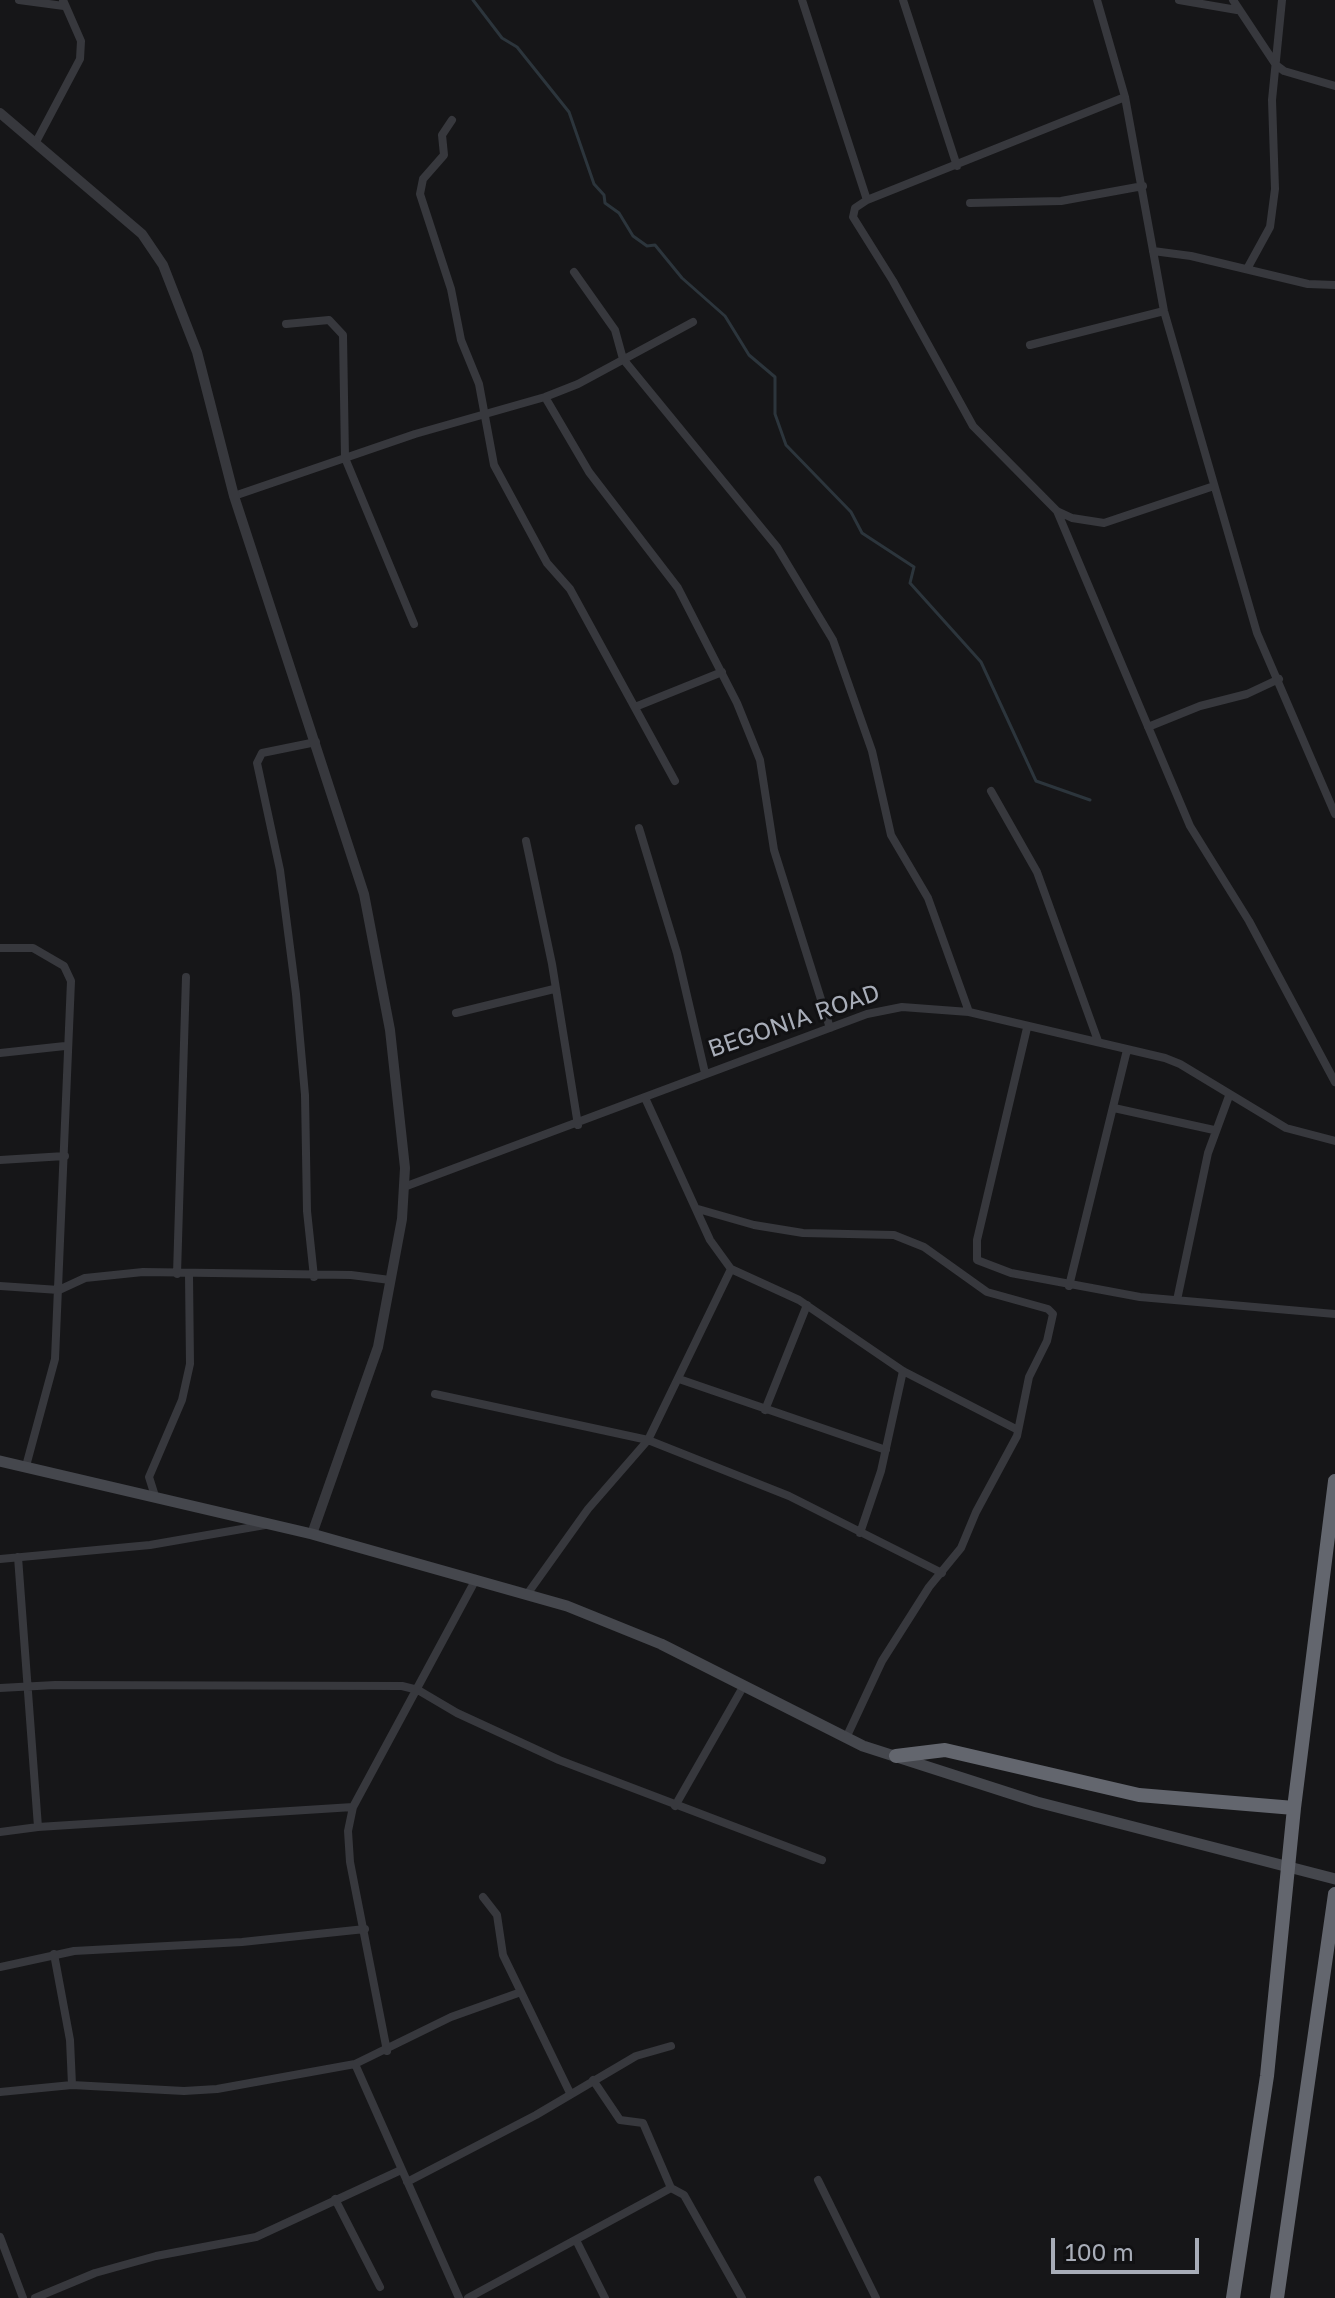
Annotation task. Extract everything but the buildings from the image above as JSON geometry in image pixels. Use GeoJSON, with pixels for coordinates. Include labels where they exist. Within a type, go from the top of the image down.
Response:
{"type":"FeatureCollection","features":[{"type":"Feature","properties":{"kind":"highway"},"geometry":{"type":"LineString","coordinates":[[1233,2298],[1267,2076],[1294,1808],[1335,1481]]}},
{"type":"Feature","properties":{"kind":"highway"},"geometry":{"type":"LineString","coordinates":[[896,1756],[945,1750],[1139,1795],[1294,1808]]}},
{"type":"Feature","properties":{"kind":"highway"},"geometry":{"type":"LineString","coordinates":[[1277,2298],[1335,1894]]}},
{"type":"Feature","properties":{"kind":"main road"},"geometry":{"type":"LineString","coordinates":[[0,1461],[312,1534],[528,1593],[622,1626],[846,1738],[896,1756],[1037,1802],[1335,1879]]}},
{"type":"Feature","properties":{"kind":"street"},"geometry":{"type":"LineString","coordinates":[[19,0],[64,3],[81,41],[80,59],[36,142]]}},
{"type":"Feature","properties":{"kind":"street"},"geometry":{"type":"LineString","coordinates":[[802,0],[867,200]]}},
{"type":"Feature","properties":{"kind":"street"},"geometry":{"type":"LineString","coordinates":[[903,0],[957,166]]}},
{"type":"Feature","properties":{"kind":"street"},"geometry":{"type":"LineString","coordinates":[[1097,0],[1125,97],[1164,311],[1214,486],[1257,633],[1335,814]]}},
{"type":"Feature","properties":{"kind":"street"},"geometry":{"type":"LineString","coordinates":[[1179,0],[1237,10]]}},
{"type":"Feature","properties":{"kind":"street"},"geometry":{"type":"LineString","coordinates":[[1233,0],[1276,65],[1284,71],[1335,86]]}},
{"type":"Feature","properties":{"kind":"street"},"geometry":{"type":"LineString","coordinates":[[1247,269],[1270,227],[1276,174],[1272,100],[1282,0]]}},
{"type":"Feature","properties":{"kind":"street"},"geometry":{"type":"LineString","coordinates":[[1125,97],[867,200],[855,208],[853,217],[893,281],[973,426],[1057,511],[1072,518],[1104,523],[1214,486]]}},
{"type":"Feature","properties":{"kind":"street"},"geometry":{"type":"LineString","coordinates":[[0,113],[154,248],[197,352],[234,496],[364,894],[390,1030],[405,1168],[404,1187],[378,1347],[312,1534]]}},
{"type":"Feature","properties":{"kind":"street"},"geometry":{"type":"LineString","coordinates":[[452,120],[442,135],[444,155],[423,179],[420,194],[451,289],[461,340],[479,384],[494,465],[547,563],[570,589],[675,781]]}},
{"type":"Feature","properties":{"kind":"street"},"geometry":{"type":"LineString","coordinates":[[970,203],[1061,201],[1143,186]]}},
{"type":"Feature","properties":{"kind":"street"},"geometry":{"type":"LineString","coordinates":[[1153,251],[1308,284],[1335,285]]}},
{"type":"Feature","properties":{"kind":"street"},"geometry":{"type":"LineString","coordinates":[[574,272],[615,330],[623,359],[777,547],[833,640],[872,751],[891,835],[928,898],[969,1012]]}},
{"type":"Feature","properties":{"kind":"street"},"geometry":{"type":"LineString","coordinates":[[1030,345],[1164,311]]}},
{"type":"Feature","properties":{"kind":"street"},"geometry":{"type":"LineString","coordinates":[[286,324],[329,320],[343,335],[345,458],[414,624]]}},
{"type":"Feature","properties":{"kind":"street"},"geometry":{"type":"LineString","coordinates":[[234,496],[485,412],[545,397],[693,322]]}},
{"type":"Feature","properties":{"kind":"street"},"geometry":{"type":"LineString","coordinates":[[545,397],[589,472],[678,588],[722,672],[760,760],[774,850],[830,1028]]}},
{"type":"Feature","properties":{"kind":"street"},"geometry":{"type":"LineString","coordinates":[[1057,511],[1190,826],[1249,921],[1335,1082]]}},
{"type":"Feature","properties":{"kind":"street"},"geometry":{"type":"LineString","coordinates":[[635,707],[722,672]]}},
{"type":"Feature","properties":{"kind":"street"},"geometry":{"type":"LineString","coordinates":[[1148,727],[1200,706],[1247,694],[1279,679]]}},
{"type":"Feature","properties":{"kind":"street"},"geometry":{"type":"LineString","coordinates":[[314,1277],[307,1211],[305,1095],[296,994],[280,870],[257,763],[262,753],[316,742]]}},
{"type":"Feature","properties":{"kind":"street"},"geometry":{"type":"LineString","coordinates":[[991,791],[1037,872],[1098,1041]]}},
{"type":"Feature","properties":{"kind":"street"},"geometry":{"type":"LineString","coordinates":[[639,828],[677,953],[705,1073]]}},
{"type":"Feature","properties":{"kind":"street"},"geometry":{"type":"LineString","coordinates":[[526,841],[578,1125]]}},
{"type":"Feature","properties":{"kind":"street"},"geometry":{"type":"LineString","coordinates":[[0,948],[33,948],[64,966],[71,981],[65,1046],[65,1156],[55,1359],[26,1466]]}},
{"type":"Feature","properties":{"kind":"street"},"geometry":{"type":"LineString","coordinates":[[177,1274],[186,977]]}},
{"type":"Feature","properties":{"kind":"street"},"geometry":{"type":"LineString","coordinates":[[456,1013],[554,989]]}},
{"type":"Feature","properties":{"kind":"street","name":"BEGONIA ROAD"},"geometry":{"type":"LineString","coordinates":[[404,1187],[646,1100],[705,1073],[885,1008],[969,1012],[1027,1028],[1098,1041],[1180,1064],[1286,1128],[1335,1141]]}},
{"type":"Feature","properties":{"kind":"street"},"geometry":{"type":"LineString","coordinates":[[1027,1028],[974,1251],[977,1260],[1011,1273],[1069,1286],[1177,1300],[1335,1314]]}},
{"type":"Feature","properties":{"kind":"street"},"geometry":{"type":"LineString","coordinates":[[0,1053],[65,1046]]}},
{"type":"Feature","properties":{"kind":"street"},"geometry":{"type":"LineString","coordinates":[[1069,1286],[1127,1050]]}},
{"type":"Feature","properties":{"kind":"street"},"geometry":{"type":"LineString","coordinates":[[1177,1300],[1214,1130],[1229,1096]]}},
{"type":"Feature","properties":{"kind":"street"},"geometry":{"type":"LineString","coordinates":[[646,1100],[710,1240],[731,1269],[807,1305],[843,1333],[903,1371],[1016,1429]]}},
{"type":"Feature","properties":{"kind":"street"},"geometry":{"type":"LineString","coordinates":[[1114,1108],[1214,1130]]}},
{"type":"Feature","properties":{"kind":"street"},"geometry":{"type":"LineString","coordinates":[[0,1160],[65,1156]]}},
{"type":"Feature","properties":{"kind":"street"},"geometry":{"type":"LineString","coordinates":[[698,1209],[754,1225],[803,1233],[894,1235],[924,1247],[987,1292],[1048,1309],[1054,1320],[1029,1377],[1017,1436],[976,1512],[961,1548],[882,1661],[846,1738]]}},
{"type":"Feature","properties":{"kind":"street"},"geometry":{"type":"LineString","coordinates":[[528,1593],[588,1509],[648,1440],[731,1269]]}},
{"type":"Feature","properties":{"kind":"street"},"geometry":{"type":"LineString","coordinates":[[0,1286],[59,1290],[85,1278],[132,1273],[351,1275],[390,1280]]}},
{"type":"Feature","properties":{"kind":"street"},"geometry":{"type":"LineString","coordinates":[[155,1496],[149,1477],[182,1400],[190,1364],[189,1275]]}},
{"type":"Feature","properties":{"kind":"street"},"geometry":{"type":"LineString","coordinates":[[765,1410],[807,1305]]}},
{"type":"Feature","properties":{"kind":"street"},"geometry":{"type":"LineString","coordinates":[[860,1533],[886,1450],[903,1371]]}},
{"type":"Feature","properties":{"kind":"street"},"geometry":{"type":"LineString","coordinates":[[679,1379],[886,1450]]}},
{"type":"Feature","properties":{"kind":"street"},"geometry":{"type":"LineString","coordinates":[[435,1394],[648,1440],[789,1496],[942,1573]]}},
{"type":"Feature","properties":{"kind":"street"},"geometry":{"type":"LineString","coordinates":[[0,1559],[150,1545],[271,1524]]}},
{"type":"Feature","properties":{"kind":"street"},"geometry":{"type":"LineString","coordinates":[[18,1557],[38,1827]]}},
{"type":"Feature","properties":{"kind":"street"},"geometry":{"type":"LineString","coordinates":[[387,2051],[350,1862],[348,1831],[353,1807],[477,1578]]}},
{"type":"Feature","properties":{"kind":"street"},"geometry":{"type":"LineString","coordinates":[[0,1688],[393,1685],[418,1690],[457,1713],[559,1760],[822,1860]]}},
{"type":"Feature","properties":{"kind":"street"},"geometry":{"type":"LineString","coordinates":[[675,1806],[743,1687]]}},
{"type":"Feature","properties":{"kind":"street"},"geometry":{"type":"LineString","coordinates":[[0,1832],[353,1807]]}},
{"type":"Feature","properties":{"kind":"street"},"geometry":{"type":"LineString","coordinates":[[483,1897],[497,1915],[502,1929],[503,1955],[570,2093]]}},
{"type":"Feature","properties":{"kind":"street"},"geometry":{"type":"LineString","coordinates":[[0,1967],[54,1954],[242,1942],[365,1929]]}},
{"type":"Feature","properties":{"kind":"street"},"geometry":{"type":"LineString","coordinates":[[54,1954],[70,2040],[72,2085]]}},
{"type":"Feature","properties":{"kind":"street"},"geometry":{"type":"LineString","coordinates":[[0,2092],[72,2085],[184,2091],[217,2089],[355,2064],[451,2017],[521,1992]]}},
{"type":"Feature","properties":{"kind":"street"},"geometry":{"type":"LineString","coordinates":[[407,2182],[654,2048],[671,2046]]}},
{"type":"Feature","properties":{"kind":"street"},"geometry":{"type":"LineString","coordinates":[[355,2064],[459,2298]]}},
{"type":"Feature","properties":{"kind":"street"},"geometry":{"type":"LineString","coordinates":[[593,2080],[620,2120],[643,2123],[671,2188],[684,2195],[742,2298]]}},
{"type":"Feature","properties":{"kind":"street"},"geometry":{"type":"LineString","coordinates":[[35,2298],[95,2273],[156,2256],[256,2237],[401,2170]]}},
{"type":"Feature","properties":{"kind":"street"},"geometry":{"type":"LineString","coordinates":[[818,2180],[876,2298]]}},
{"type":"Feature","properties":{"kind":"street"},"geometry":{"type":"LineString","coordinates":[[468,2298],[577,2242],[671,2188]]}},
{"type":"Feature","properties":{"kind":"street"},"geometry":{"type":"LineString","coordinates":[[335,2199],[380,2287]]}},
{"type":"Feature","properties":{"kind":"street"},"geometry":{"type":"LineString","coordinates":[[0,2237],[23,2298]]}},
{"type":"Feature","properties":{"kind":"street"},"geometry":{"type":"LineString","coordinates":[[577,2242],[605,2298]]}},
{"type":"Feature","properties":{"kind":"waterway"},"geometry":{"type":"LineString","coordinates":[[473,0],[502,38],[517,47],[569,112],[594,184],[604,195],[605,203],[619,213],[633,236],[647,246],[655,245],[682,278],[725,316],[749,355],[775,377],[775,414],[786,445],[851,512],[862,533],[914,567],[910,583],[981,662],[1036,781],[1090,800]]}}]}
